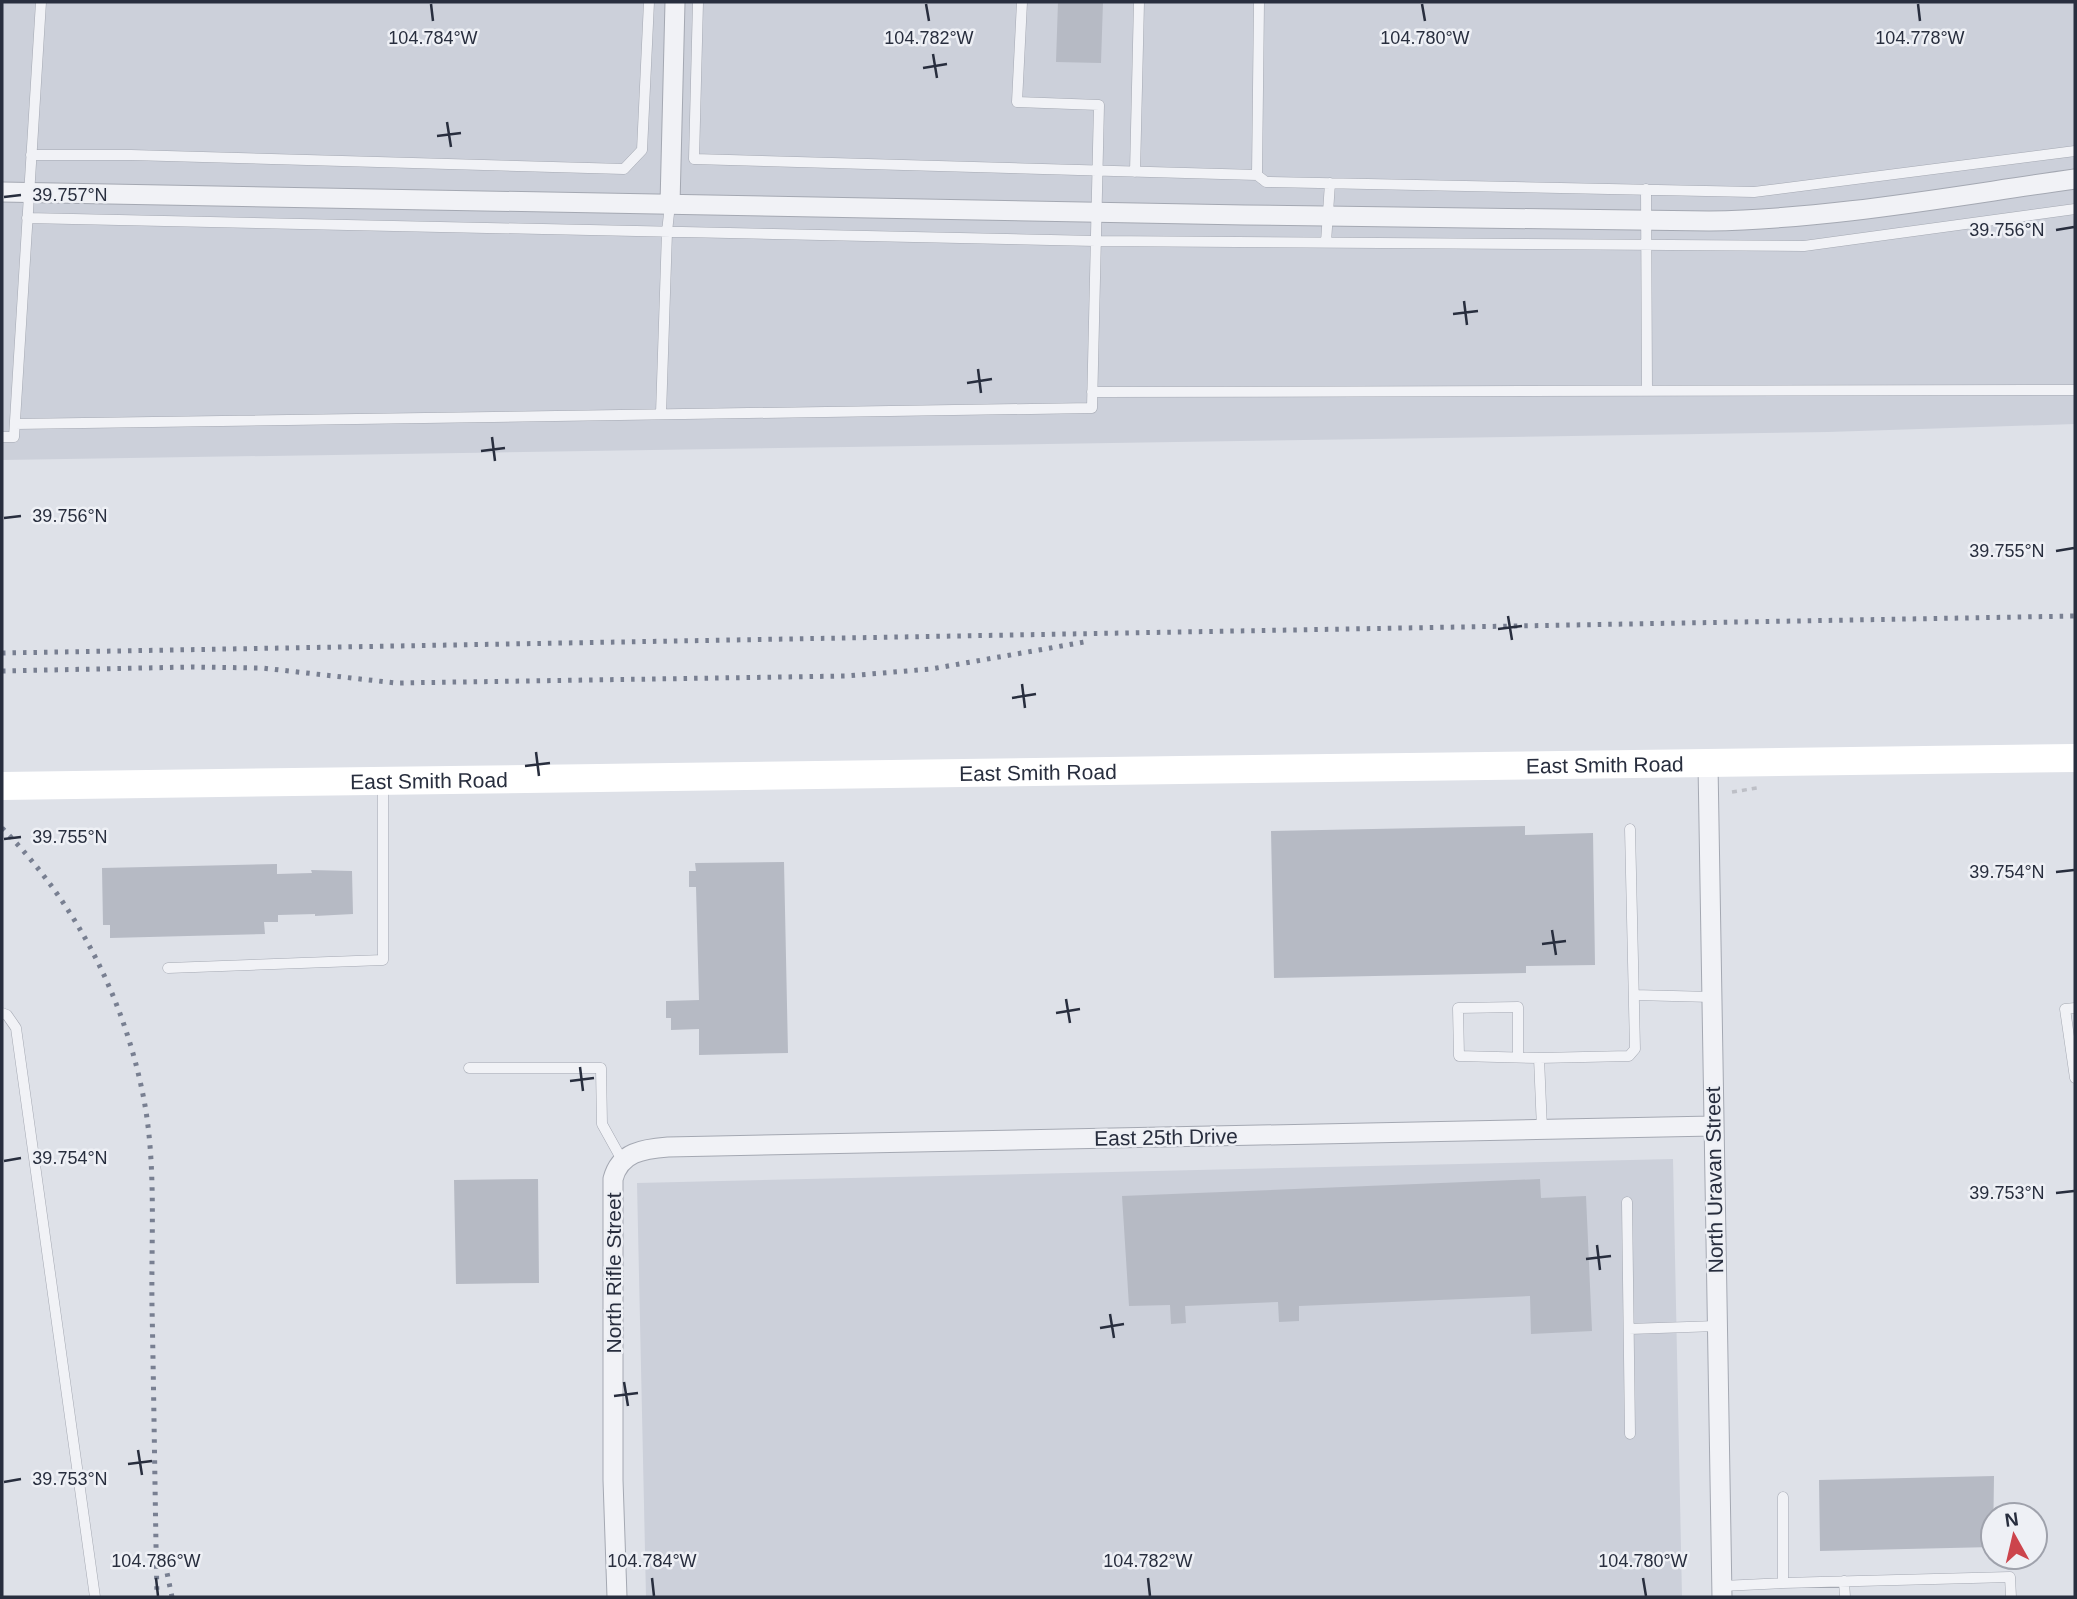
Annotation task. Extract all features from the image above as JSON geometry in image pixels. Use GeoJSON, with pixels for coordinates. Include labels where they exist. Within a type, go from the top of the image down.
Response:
{"type":"FeatureCollection","features":[{"type":"Feature","properties":{"kind":"street"},"geometry":{"type":"LineString","coordinates":[[670,204],[675,2]]}},
{"type":"Feature","properties":{"kind":"street"},"geometry":{"type":"LineString","coordinates":[[2,192],[1709,221],[1792,218],[2075,179]]}},
{"type":"Feature","properties":{"kind":"street","name":"East Smith Road"},"geometry":{"type":"LineString","coordinates":[[2,786],[2075,758]]}},
{"type":"Feature","properties":{"kind":"street","name":"North Uravan Street"},"geometry":{"type":"LineString","coordinates":[[1708,764],[1722,1592]]}},
{"type":"Feature","properties":{"kind":"street","name":"East 25th Drive"},"geometry":{"type":"LineString","coordinates":[[622,1160],[644,1149],[668,1147],[1713,1126]]}},
{"type":"Feature","properties":{"kind":"street","name":"North Rifle Street"},"geometry":{"type":"LineString","coordinates":[[617,1597],[613,1179],[622,1160]]}},
{"type":"Feature","properties":{"kind":"lane"},"geometry":{"type":"LineString","coordinates":[[2,437],[15,437],[41,2]]}},
{"type":"Feature","properties":{"kind":"lane"},"geometry":{"type":"LineString","coordinates":[[31,155],[131,155],[624,169],[642,150],[649,2]]}},
{"type":"Feature","properties":{"kind":"lane"},"geometry":{"type":"LineString","coordinates":[[698,2],[694,159],[1257,175],[1266,182],[1754,192],[2075,151]]}},
{"type":"Feature","properties":{"kind":"lane"},"geometry":{"type":"LineString","coordinates":[[15,424],[1092,408],[1099,105],[1017,102],[1022,2]]}},
{"type":"Feature","properties":{"kind":"lane"},"geometry":{"type":"LineString","coordinates":[[1135,172],[1139,2]]}},
{"type":"Feature","properties":{"kind":"lane"},"geometry":{"type":"LineString","coordinates":[[1257,175],[1259,2]]}},
{"type":"Feature","properties":{"kind":"lane"},"geometry":{"type":"LineString","coordinates":[[1326,242],[1330,183]]}},
{"type":"Feature","properties":{"kind":"lane"},"geometry":{"type":"LineString","coordinates":[[1646,189],[1647,391]]}},
{"type":"Feature","properties":{"kind":"lane"},"geometry":{"type":"LineString","coordinates":[[661,414],[670,204]]}},
{"type":"Feature","properties":{"kind":"lane"},"geometry":{"type":"LineString","coordinates":[[27,218],[1096,241],[1804,246],[2075,209]]}},
{"type":"Feature","properties":{"kind":"lane"},"geometry":{"type":"LineString","coordinates":[[1093,392],[2075,390]]}},
{"type":"Feature","properties":{"kind":"lane"},"geometry":{"type":"LineString","coordinates":[[167,968],[383,960],[383,780]]}},
{"type":"Feature","properties":{"kind":"lane"},"geometry":{"type":"LineString","coordinates":[[1518,1056],[1518,1007],[1458,1008],[1459,1056],[1539,1058],[1629,1056],[1635,1049],[1630,830]]}},
{"type":"Feature","properties":{"kind":"lane"},"geometry":{"type":"LineString","coordinates":[[1634,995],[1712,997]]}},
{"type":"Feature","properties":{"kind":"lane"},"geometry":{"type":"LineString","coordinates":[[2075,1008],[2066,1009],[2075,1078]]}},
{"type":"Feature","properties":{"kind":"lane"},"geometry":{"type":"LineString","coordinates":[[2,1013],[7,1015],[16,1028],[94,1597]]}},
{"type":"Feature","properties":{"kind":"lane"},"geometry":{"type":"LineString","coordinates":[[1539,1058],[1542,1129]]}},
{"type":"Feature","properties":{"kind":"lane"},"geometry":{"type":"LineString","coordinates":[[469,1068],[601,1068],[602,1124],[622,1160]]}},
{"type":"Feature","properties":{"kind":"lane"},"geometry":{"type":"LineString","coordinates":[[1627,1202],[1630,1434]]}},
{"type":"Feature","properties":{"kind":"lane"},"geometry":{"type":"LineString","coordinates":[[1629,1329],[1717,1326]]}},
{"type":"Feature","properties":{"kind":"lane"},"geometry":{"type":"LineString","coordinates":[[1783,1497],[1783,1583]]}},
{"type":"Feature","properties":{"kind":"lane"},"geometry":{"type":"LineString","coordinates":[[1722,1592],[1783,1583],[2010,1577],[2011,1597]]}},
{"type":"Feature","properties":{"kind":"lane"},"geometry":{"type":"LineString","coordinates":[[1844,1581],[1845,1597]]}},
{"type":"Feature","properties":{"kind":"shaded area"},"geometry":{"type":"Polygon","coordinates":[[[2,2],[2075,2],[2075,424],[1828,432],[2,460],[2,2]]]}},
{"type":"Feature","properties":{"kind":"shaded area"},"geometry":{"type":"Polygon","coordinates":[[[1673,1159],[1682,1597],[646,1597],[637,1183],[1673,1159]]]}},
{"type":"Feature","properties":{"kind":"building"},"geometry":{"type":"Polygon","coordinates":[[[1058,2],[1103,2],[1101,63],[1056,62],[1058,2]]]}},
{"type":"Feature","properties":{"kind":"building"},"geometry":{"type":"Polygon","coordinates":[[[1525,826],[1525,835],[1593,833],[1595,965],[1526,966],[1526,973],[1274,978],[1271,831],[1525,826]]]}},
{"type":"Feature","properties":{"kind":"building"},"geometry":{"type":"Polygon","coordinates":[[[784,862],[788,1053],[699,1055],[699,1029],[671,1030],[671,1018],[666,1018],[666,1001],[699,1000],[696,887],[689,887],[689,871],[696,871],[695,863],[784,862]]]}},
{"type":"Feature","properties":{"kind":"building"},"geometry":{"type":"Polygon","coordinates":[[[277,864],[277,874],[312,873],[311,870],[352,871],[353,914],[278,915],[278,922],[264,922],[265,934],[110,938],[110,925],[103,925],[102,868],[277,864]]]}},
{"type":"Feature","properties":{"kind":"building"},"geometry":{"type":"Polygon","coordinates":[[[538,1179],[539,1283],[456,1284],[454,1180],[538,1179]]]}},
{"type":"Feature","properties":{"kind":"building"},"geometry":{"type":"Polygon","coordinates":[[[1540,1179],[1541,1198],[1586,1196],[1592,1331],[1531,1334],[1530,1296],[1299,1306],[1299,1321],[1279,1322],[1278,1302],[1185,1306],[1186,1323],[1171,1324],[1170,1305],[1129,1306],[1122,1196],[1540,1179]]]}},
{"type":"Feature","properties":{"kind":"building"},"geometry":{"type":"Polygon","coordinates":[[[1994,1476],[1994,1501],[1979,1501],[1979,1547],[1820,1551],[1819,1480],[1994,1476]]]}},
{"type":"Feature","properties":{"kind":"railway"},"geometry":{"type":"LineString","coordinates":[[2,653],[2075,616]]}},
{"type":"Feature","properties":{"kind":"railway"},"geometry":{"type":"LineString","coordinates":[[2,671],[262,668],[396,683],[846,676],[931,669],[1090,641]]}},
{"type":"Feature","properties":{"kind":"railway"},"geometry":{"type":"LineString","coordinates":[[2,828],[51,885],[91,948],[121,1017],[142,1090],[150,1143],[152,1197],[157,1597]]}},
{"type":"Feature","properties":{"kind":"railway"},"geometry":{"type":"LineString","coordinates":[[165,1563],[172,1597]]}}]}
